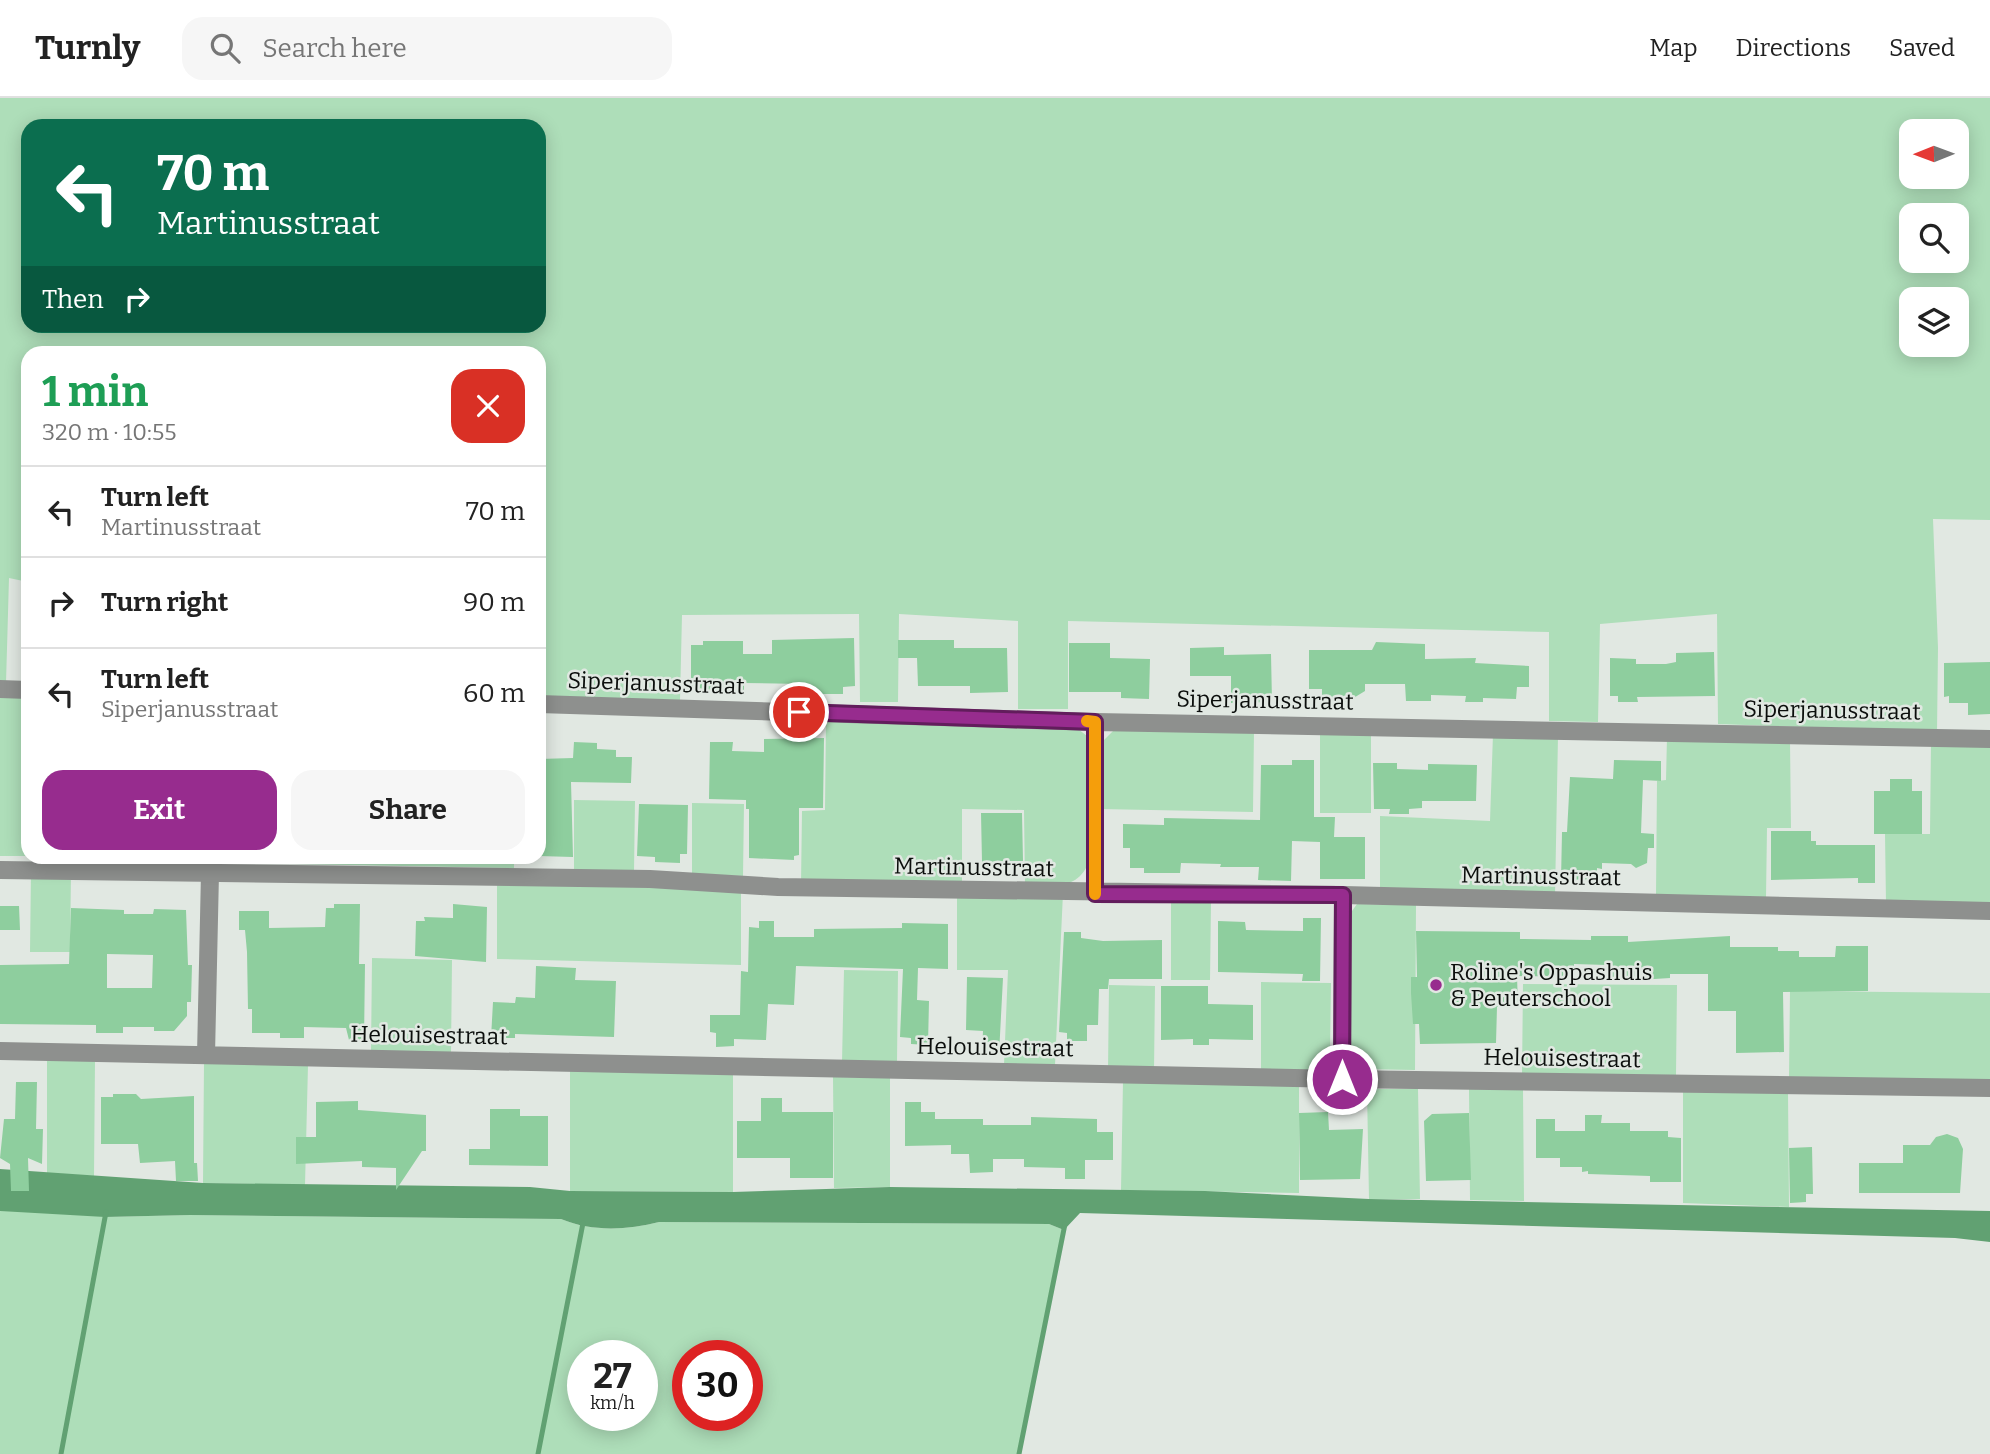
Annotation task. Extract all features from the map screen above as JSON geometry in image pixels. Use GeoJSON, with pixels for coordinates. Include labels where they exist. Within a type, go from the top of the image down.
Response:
{"type":"FeatureCollection","features":[{"type":"Feature","properties":{"kind":"street"},"geometry":{"type":"LineString","coordinates":[[0,689],[21,690]]}},
{"type":"Feature","properties":{"kind":"street","name":"Siperjanusstraat"},"geometry":{"type":"LineString","coordinates":[[546,704],[1095,722],[1990,739]]}},
{"type":"Feature","properties":{"kind":"street"},"geometry":{"type":"LineString","coordinates":[[1095,722],[1095,894]]}},
{"type":"Feature","properties":{"kind":"street","name":"Martinusstraat"},"geometry":{"type":"LineString","coordinates":[[0,870],[650,879],[778,887],[1095,894],[1343,895],[1990,911]]}},
{"type":"Feature","properties":{"kind":"street"},"geometry":{"type":"LineString","coordinates":[[206,1055],[210,873]]}},
{"type":"Feature","properties":{"kind":"street"},"geometry":{"type":"LineString","coordinates":[[1342,1079],[1343,895]]}},
{"type":"Feature","properties":{"kind":"street","name":"Helouisestraat"},"geometry":{"type":"LineString","coordinates":[[0,1051],[1342,1079],[1990,1088]]}},
{"type":"Feature","properties":{"kind":"shaded area"},"geometry":{"type":"Polygon","coordinates":[[[0,98],[1990,98],[1990,520],[1933,519],[1938,648],[1937,732],[1718,724],[1717,614],[1600,624],[1598,722],[1549,721],[1549,632],[1068,621],[1068,709],[1018,709],[1018,621],[899,614],[898,702],[860,702],[859,614],[682,615],[680,700],[546,698],[546,346],[21,346],[21,581],[9,578],[6,683],[0,683],[0,98]]]}},
{"type":"Feature","properties":{"kind":"shaded area"},"geometry":{"type":"Polygon","coordinates":[[[0,696],[21,697],[21,856],[0,856],[0,696]]]}},
{"type":"Feature","properties":{"kind":"shaded area"},"geometry":{"type":"Polygon","coordinates":[[[826,719],[1078,729],[1087,736],[1087,866],[1076,880],[1068,883],[1052,886],[1025,885],[1024,810],[962,809],[962,884],[801,884],[802,811],[825,810],[826,719]]]}},
{"type":"Feature","properties":{"kind":"shaded area"},"geometry":{"type":"Polygon","coordinates":[[[1114,730],[1254,731],[1253,812],[1100,809],[1101,743],[1114,730]]]}},
{"type":"Feature","properties":{"kind":"shaded area"},"geometry":{"type":"Polygon","coordinates":[[[1320,731],[1371,731],[1371,813],[1320,813],[1320,731]]]}},
{"type":"Feature","properties":{"kind":"shaded area"},"geometry":{"type":"Polygon","coordinates":[[[1493,734],[1558,736],[1555,896],[1380,891],[1380,816],[1490,821],[1493,734]]]}},
{"type":"Feature","properties":{"kind":"shaded area"},"geometry":{"type":"Polygon","coordinates":[[[1667,737],[1790,741],[1791,828],[1767,828],[1766,897],[1656,895],[1657,781],[1666,780],[1667,737]]]}},
{"type":"Feature","properties":{"kind":"shaded area"},"geometry":{"type":"Polygon","coordinates":[[[1931,744],[1990,745],[1990,906],[1886,903],[1885,834],[1930,834],[1931,744]]]}},
{"type":"Feature","properties":{"kind":"shaded area"},"geometry":{"type":"Polygon","coordinates":[[[574,800],[635,801],[634,871],[574,871],[574,800]]]}},
{"type":"Feature","properties":{"kind":"shaded area"},"geometry":{"type":"Polygon","coordinates":[[[692,803],[744,804],[743,876],[692,875],[692,803]]]}},
{"type":"Feature","properties":{"kind":"shaded area"},"geometry":{"type":"Polygon","coordinates":[[[295,864],[514,864],[514,868],[295,864]]]}},
{"type":"Feature","properties":{"kind":"shaded area"},"geometry":{"type":"Polygon","coordinates":[[[31,870],[71,870],[70,952],[30,952],[31,870]]]}},
{"type":"Feature","properties":{"kind":"shaded area"},"geometry":{"type":"Polygon","coordinates":[[[497,880],[633,884],[741,893],[741,965],[497,959],[497,880]]]}},
{"type":"Feature","properties":{"kind":"shaded area"},"geometry":{"type":"Polygon","coordinates":[[[957,893],[1063,893],[1055,1065],[1004,1065],[1008,970],[957,970],[957,893]]]}},
{"type":"Feature","properties":{"kind":"shaded area"},"geometry":{"type":"Polygon","coordinates":[[[1171,902],[1211,902],[1210,980],[1171,980],[1171,902]]]}},
{"type":"Feature","properties":{"kind":"shaded area"},"geometry":{"type":"Polygon","coordinates":[[[1357,904],[1416,905],[1415,1070],[1361,1069],[1354,1067],[1350,1056],[1352,911],[1357,904]]]}},
{"type":"Feature","properties":{"kind":"shaded area"},"geometry":{"type":"Polygon","coordinates":[[[372,958],[452,960],[451,1053],[371,1052],[372,958]]]}},
{"type":"Feature","properties":{"kind":"shaded area"},"geometry":{"type":"Polygon","coordinates":[[[844,970],[898,971],[897,1063],[842,1062],[844,970]]]}},
{"type":"Feature","properties":{"kind":"shaded area"},"geometry":{"type":"Polygon","coordinates":[[[1261,982],[1331,983],[1330,1055],[1322,1071],[1261,1071],[1261,982]]]}},
{"type":"Feature","properties":{"kind":"shaded area"},"geometry":{"type":"Polygon","coordinates":[[[1523,984],[1677,985],[1676,1075],[1522,1074],[1523,984]]]}},
{"type":"Feature","properties":{"kind":"shaded area"},"geometry":{"type":"Polygon","coordinates":[[[1109,985],[1155,986],[1154,1072],[1108,1071],[1109,985]]]}},
{"type":"Feature","properties":{"kind":"shaded area"},"geometry":{"type":"Polygon","coordinates":[[[1790,991],[1990,993],[1990,1082],[1789,1078],[1790,991]]]}},
{"type":"Feature","properties":{"kind":"shaded area"},"geometry":{"type":"Polygon","coordinates":[[[47,1061],[95,1061],[94,1176],[47,1173],[47,1061]]]}},
{"type":"Feature","properties":{"kind":"shaded area"},"geometry":{"type":"Polygon","coordinates":[[[204,1063],[308,1065],[305,1185],[203,1183],[204,1063]]]}},
{"type":"Feature","properties":{"kind":"shaded area"},"geometry":{"type":"Polygon","coordinates":[[[570,1070],[733,1072],[733,1192],[570,1191],[570,1070]]]}},
{"type":"Feature","properties":{"kind":"shaded area"},"geometry":{"type":"Polygon","coordinates":[[[833,1077],[890,1078],[890,1187],[834,1188],[833,1077]]]}},
{"type":"Feature","properties":{"kind":"shaded area"},"geometry":{"type":"Polygon","coordinates":[[[1123,1081],[1299,1086],[1299,1193],[1121,1190],[1123,1081]]]}},
{"type":"Feature","properties":{"kind":"shaded area"},"geometry":{"type":"Polygon","coordinates":[[[1367,1089],[1418,1089],[1420,1199],[1369,1199],[1367,1089]]]}},
{"type":"Feature","properties":{"kind":"shaded area"},"geometry":{"type":"Polygon","coordinates":[[[1469,1089],[1523,1090],[1524,1201],[1470,1200],[1469,1089]]]}},
{"type":"Feature","properties":{"kind":"shaded area"},"geometry":{"type":"Polygon","coordinates":[[[1683,1092],[1788,1093],[1789,1207],[1683,1203],[1683,1092]]]}},
{"type":"Feature","properties":{"kind":"shaded area"},"geometry":{"type":"Polygon","coordinates":[[[0,1169],[203,1183],[530,1187],[570,1191],[733,1192],[890,1187],[1205,1191],[1369,1199],[1990,1211],[1990,1242],[1955,1238],[1080,1213],[1064,1230],[1049,1224],[659,1222],[634,1227],[597,1228],[561,1219],[190,1215],[105,1217],[0,1211],[0,1169]]]}},
{"type":"Feature","properties":{"kind":"shaded area"},"geometry":{"type":"Polygon","coordinates":[[[0,1194],[105,1217],[190,1215],[561,1219],[597,1228],[634,1227],[659,1222],[1049,1224],[1064,1230],[1019,1454],[0,1454],[0,1194]]]}},
{"type":"Feature","properties":{"kind":"building"},"geometry":{"type":"Polygon","coordinates":[[[854,638],[855,686],[843,687],[843,694],[805,694],[805,684],[744,683],[744,691],[691,691],[691,645],[703,645],[703,641],[743,641],[743,654],[772,654],[772,640],[854,638]]]}},
{"type":"Feature","properties":{"kind":"building"},"geometry":{"type":"Polygon","coordinates":[[[898,640],[954,640],[954,648],[1007,648],[1008,692],[970,693],[970,686],[918,686],[917,658],[898,658],[898,640]]]}},
{"type":"Feature","properties":{"kind":"building"},"geometry":{"type":"Polygon","coordinates":[[[1376,642],[1425,644],[1425,659],[1476,658],[1475,663],[1529,666],[1529,687],[1517,687],[1516,699],[1483,698],[1483,702],[1465,702],[1466,696],[1431,695],[1431,701],[1406,701],[1405,684],[1365,684],[1365,691],[1347,702],[1322,702],[1322,689],[1309,689],[1309,650],[1372,650],[1376,642]]]}},
{"type":"Feature","properties":{"kind":"building"},"geometry":{"type":"Polygon","coordinates":[[[1069,643],[1110,643],[1110,658],[1150,659],[1149,699],[1121,698],[1121,692],[1069,692],[1069,643]]]}},
{"type":"Feature","properties":{"kind":"building"},"geometry":{"type":"Polygon","coordinates":[[[1224,647],[1224,655],[1271,654],[1272,702],[1231,703],[1231,676],[1190,676],[1190,648],[1224,647]]]}},
{"type":"Feature","properties":{"kind":"building"},"geometry":{"type":"Polygon","coordinates":[[[1714,652],[1715,696],[1637,697],[1638,702],[1618,702],[1618,696],[1610,696],[1610,658],[1636,659],[1636,664],[1666,664],[1676,662],[1676,653],[1714,652]]]}},
{"type":"Feature","properties":{"kind":"building"},"geometry":{"type":"Polygon","coordinates":[[[1990,662],[1990,714],[1968,715],[1968,703],[1949,703],[1949,696],[1944,697],[1944,663],[1990,662]]]}},
{"type":"Feature","properties":{"kind":"building"},"geometry":{"type":"Polygon","coordinates":[[[824,738],[823,808],[799,808],[799,855],[794,856],[794,860],[749,858],[749,809],[746,809],[746,800],[709,799],[710,742],[733,742],[732,751],[764,752],[764,739],[824,738]]]}},
{"type":"Feature","properties":{"kind":"building"},"geometry":{"type":"Polygon","coordinates":[[[574,742],[597,743],[597,749],[616,750],[616,757],[632,757],[631,783],[571,782],[573,857],[546,856],[546,759],[573,758],[574,742]]]}},
{"type":"Feature","properties":{"kind":"building"},"geometry":{"type":"Polygon","coordinates":[[[1292,760],[1314,760],[1314,817],[1335,817],[1334,837],[1365,837],[1365,879],[1320,879],[1320,842],[1292,841],[1291,881],[1258,880],[1259,867],[1181,863],[1180,873],[1144,873],[1144,868],[1130,868],[1130,848],[1123,848],[1123,824],[1164,825],[1164,818],[1260,820],[1261,765],[1292,765],[1292,760]]]}},
{"type":"Feature","properties":{"kind":"building"},"geometry":{"type":"Polygon","coordinates":[[[1614,760],[1661,761],[1661,781],[1643,780],[1641,833],[1654,834],[1654,848],[1648,848],[1647,863],[1636,868],[1631,864],[1602,863],[1602,869],[1597,868],[1597,879],[1561,880],[1562,832],[1567,832],[1570,777],[1613,779],[1614,760]]]}},
{"type":"Feature","properties":{"kind":"building"},"geometry":{"type":"Polygon","coordinates":[[[1373,763],[1397,763],[1397,769],[1428,770],[1428,764],[1477,765],[1476,801],[1422,801],[1422,808],[1409,809],[1409,814],[1389,814],[1390,809],[1374,809],[1373,763]]]}},
{"type":"Feature","properties":{"kind":"building"},"geometry":{"type":"Polygon","coordinates":[[[1890,779],[1912,779],[1912,791],[1922,791],[1922,834],[1874,834],[1874,791],[1890,791],[1890,779]]]}},
{"type":"Feature","properties":{"kind":"building"},"geometry":{"type":"Polygon","coordinates":[[[639,804],[688,805],[687,854],[680,854],[680,863],[655,862],[655,857],[637,856],[639,804]]]}},
{"type":"Feature","properties":{"kind":"building"},"geometry":{"type":"Polygon","coordinates":[[[981,813],[1022,813],[1023,861],[982,862],[981,813]]]}},
{"type":"Feature","properties":{"kind":"building"},"geometry":{"type":"Polygon","coordinates":[[[1771,831],[1811,831],[1811,841],[1816,841],[1816,845],[1875,845],[1875,883],[1858,883],[1858,878],[1771,880],[1771,831]]]}},
{"type":"Feature","properties":{"kind":"building"},"geometry":{"type":"Polygon","coordinates":[[[334,904],[360,904],[359,964],[365,964],[364,1041],[349,1040],[346,1028],[304,1027],[304,1038],[280,1038],[280,1033],[252,1033],[252,1009],[248,1009],[245,930],[239,930],[239,911],[269,911],[269,928],[325,927],[326,908],[334,908],[334,904]]]}},
{"type":"Feature","properties":{"kind":"building"},"geometry":{"type":"Polygon","coordinates":[[[453,904],[487,907],[486,962],[415,956],[416,921],[425,921],[424,917],[453,918],[453,904]]]}},
{"type":"Feature","properties":{"kind":"building"},"geometry":{"type":"Polygon","coordinates":[[[0,906],[19,906],[20,930],[0,930],[0,906]]]}},
{"type":"Feature","properties":{"kind":"building"},"geometry":{"type":"Polygon","coordinates":[[[71,908],[124,910],[124,914],[153,914],[154,909],[186,910],[188,965],[192,965],[191,1002],[187,1002],[187,1016],[174,1031],[154,1031],[154,1027],[123,1027],[123,1033],[96,1033],[96,1025],[0,1024],[0,965],[69,964],[71,908]],[[107,954],[107,988],[152,988],[153,955],[107,954]]]}},
{"type":"Feature","properties":{"kind":"building"},"geometry":{"type":"Polygon","coordinates":[[[1303,918],[1321,918],[1320,981],[1302,981],[1303,974],[1218,972],[1218,921],[1245,922],[1246,930],[1303,931],[1303,918]]]}},
{"type":"Feature","properties":{"kind":"building"},"geometry":{"type":"Polygon","coordinates":[[[759,921],[774,921],[774,937],[814,937],[814,929],[902,928],[902,923],[948,924],[948,969],[918,968],[917,1000],[929,1001],[928,1045],[911,1044],[911,1038],[900,1037],[903,969],[796,966],[794,1005],[768,1004],[766,1040],[734,1039],[734,1046],[716,1047],[716,1033],[710,1032],[710,1015],[740,1015],[741,971],[748,972],[749,927],[759,928],[759,921]]]}},
{"type":"Feature","properties":{"kind":"building"},"geometry":{"type":"Polygon","coordinates":[[[1416,931],[1520,932],[1520,939],[1591,940],[1591,936],[1628,936],[1628,942],[1730,936],[1730,947],[1778,947],[1778,951],[1799,951],[1799,957],[1835,957],[1836,946],[1868,946],[1868,991],[1783,992],[1784,1052],[1736,1053],[1736,1011],[1708,1011],[1708,974],[1670,974],[1670,978],[1607,982],[1607,965],[1574,964],[1574,977],[1517,976],[1518,1007],[1497,1007],[1496,1043],[1420,1044],[1419,1024],[1413,1024],[1411,993],[1411,977],[1417,977],[1416,931]]]}},
{"type":"Feature","properties":{"kind":"building"},"geometry":{"type":"Polygon","coordinates":[[[1064,932],[1081,932],[1081,938],[1103,941],[1162,940],[1162,979],[1109,979],[1108,989],[1099,989],[1098,1025],[1087,1025],[1087,1041],[1067,1041],[1067,1033],[1059,1032],[1064,932]]]}},
{"type":"Feature","properties":{"kind":"building"},"geometry":{"type":"Polygon","coordinates":[[[536,966],[576,968],[575,980],[616,981],[614,1037],[515,1034],[515,1038],[491,1038],[493,1002],[515,1003],[516,997],[535,998],[536,966]]]}},
{"type":"Feature","properties":{"kind":"building"},"geometry":{"type":"Polygon","coordinates":[[[967,977],[1003,978],[999,1054],[982,1053],[983,1031],[966,1030],[967,977]]]}},
{"type":"Feature","properties":{"kind":"building"},"geometry":{"type":"Polygon","coordinates":[[[1161,986],[1208,986],[1208,1004],[1253,1005],[1253,1040],[1209,1039],[1209,1045],[1193,1045],[1193,1039],[1161,1040],[1161,986]]]}},
{"type":"Feature","properties":{"kind":"building"},"geometry":{"type":"Polygon","coordinates":[[[16,1082],[37,1082],[36,1129],[43,1129],[42,1164],[28,1158],[29,1191],[11,1191],[10,1164],[0,1158],[4,1119],[15,1119],[16,1082]]]}},
{"type":"Feature","properties":{"kind":"building"},"geometry":{"type":"Polygon","coordinates":[[[113,1094],[136,1094],[141,1099],[194,1096],[194,1163],[197,1163],[198,1181],[176,1181],[175,1161],[140,1163],[138,1144],[101,1144],[101,1097],[113,1097],[113,1094]]]}},
{"type":"Feature","properties":{"kind":"building"},"geometry":{"type":"Polygon","coordinates":[[[761,1098],[782,1098],[782,1112],[833,1112],[833,1178],[790,1178],[790,1158],[737,1158],[737,1121],[761,1121],[761,1098]]]}},
{"type":"Feature","properties":{"kind":"building"},"geometry":{"type":"Polygon","coordinates":[[[358,1101],[358,1110],[426,1115],[426,1151],[422,1151],[396,1190],[396,1168],[362,1167],[362,1161],[296,1164],[296,1137],[316,1137],[316,1102],[358,1101]]]}},
{"type":"Feature","properties":{"kind":"building"},"geometry":{"type":"Polygon","coordinates":[[[905,1102],[921,1102],[921,1112],[935,1112],[935,1119],[983,1119],[983,1125],[1031,1125],[1031,1117],[1097,1119],[1097,1132],[1113,1132],[1113,1160],[1085,1160],[1085,1179],[1065,1179],[1065,1168],[1024,1167],[1024,1159],[993,1159],[993,1172],[970,1173],[969,1154],[951,1154],[951,1145],[905,1146],[905,1102]]]}},
{"type":"Feature","properties":{"kind":"building"},"geometry":{"type":"Polygon","coordinates":[[[490,1109],[520,1109],[520,1116],[548,1116],[548,1166],[469,1165],[469,1149],[490,1149],[490,1109]]]}},
{"type":"Feature","properties":{"kind":"building"},"geometry":{"type":"Polygon","coordinates":[[[1328,1112],[1329,1130],[1363,1129],[1360,1179],[1300,1180],[1299,1113],[1328,1112]]]}},
{"type":"Feature","properties":{"kind":"building"},"geometry":{"type":"Polygon","coordinates":[[[1469,1113],[1471,1180],[1426,1181],[1424,1121],[1432,1114],[1469,1113]]]}},
{"type":"Feature","properties":{"kind":"building"},"geometry":{"type":"Polygon","coordinates":[[[1585,1115],[1602,1115],[1601,1123],[1630,1123],[1630,1131],[1668,1131],[1668,1137],[1681,1138],[1681,1182],[1650,1182],[1650,1176],[1588,1174],[1588,1171],[1582,1172],[1582,1167],[1560,1167],[1560,1158],[1536,1158],[1536,1119],[1555,1119],[1555,1131],[1585,1131],[1585,1115]]]}},
{"type":"Feature","properties":{"kind":"building"},"geometry":{"type":"Polygon","coordinates":[[[1947,1134],[1958,1138],[1963,1149],[1960,1193],[1859,1193],[1859,1163],[1903,1163],[1903,1145],[1930,1145],[1936,1137],[1947,1134]]]}},
{"type":"Feature","properties":{"kind":"building"},"geometry":{"type":"Polygon","coordinates":[[[1812,1147],[1813,1194],[1806,1194],[1806,1202],[1790,1203],[1789,1148],[1812,1147]]]}},
{"type":"Feature","properties":{"kind":"waterway"},"geometry":{"type":"LineString","coordinates":[[61,1454],[106,1212]]}},
{"type":"Feature","properties":{"kind":"waterway"},"geometry":{"type":"LineString","coordinates":[[538,1454],[583,1223]]}},
{"type":"Feature","properties":{"kind":"waterway"},"geometry":{"type":"LineString","coordinates":[[1019,1454],[1065,1224]]}},
{"type":"Feature","properties":{"kind":"slow traffic"},"geometry":{"type":"LineString","coordinates":[[1087,721],[1095,722],[1095,894]]}},
{"type":"Feature","properties":{"kind":"place","name":"Roline's Oppashuis & Peuterschool"},"geometry":{"type":"Point","coordinates":[1436,985]}},
{"type":"Feature","properties":{"kind":"route"},"geometry":{"type":"LineString","coordinates":[[799,712],[1095,722],[1095,894],[1343,895],[1342,1079]]}}]}
